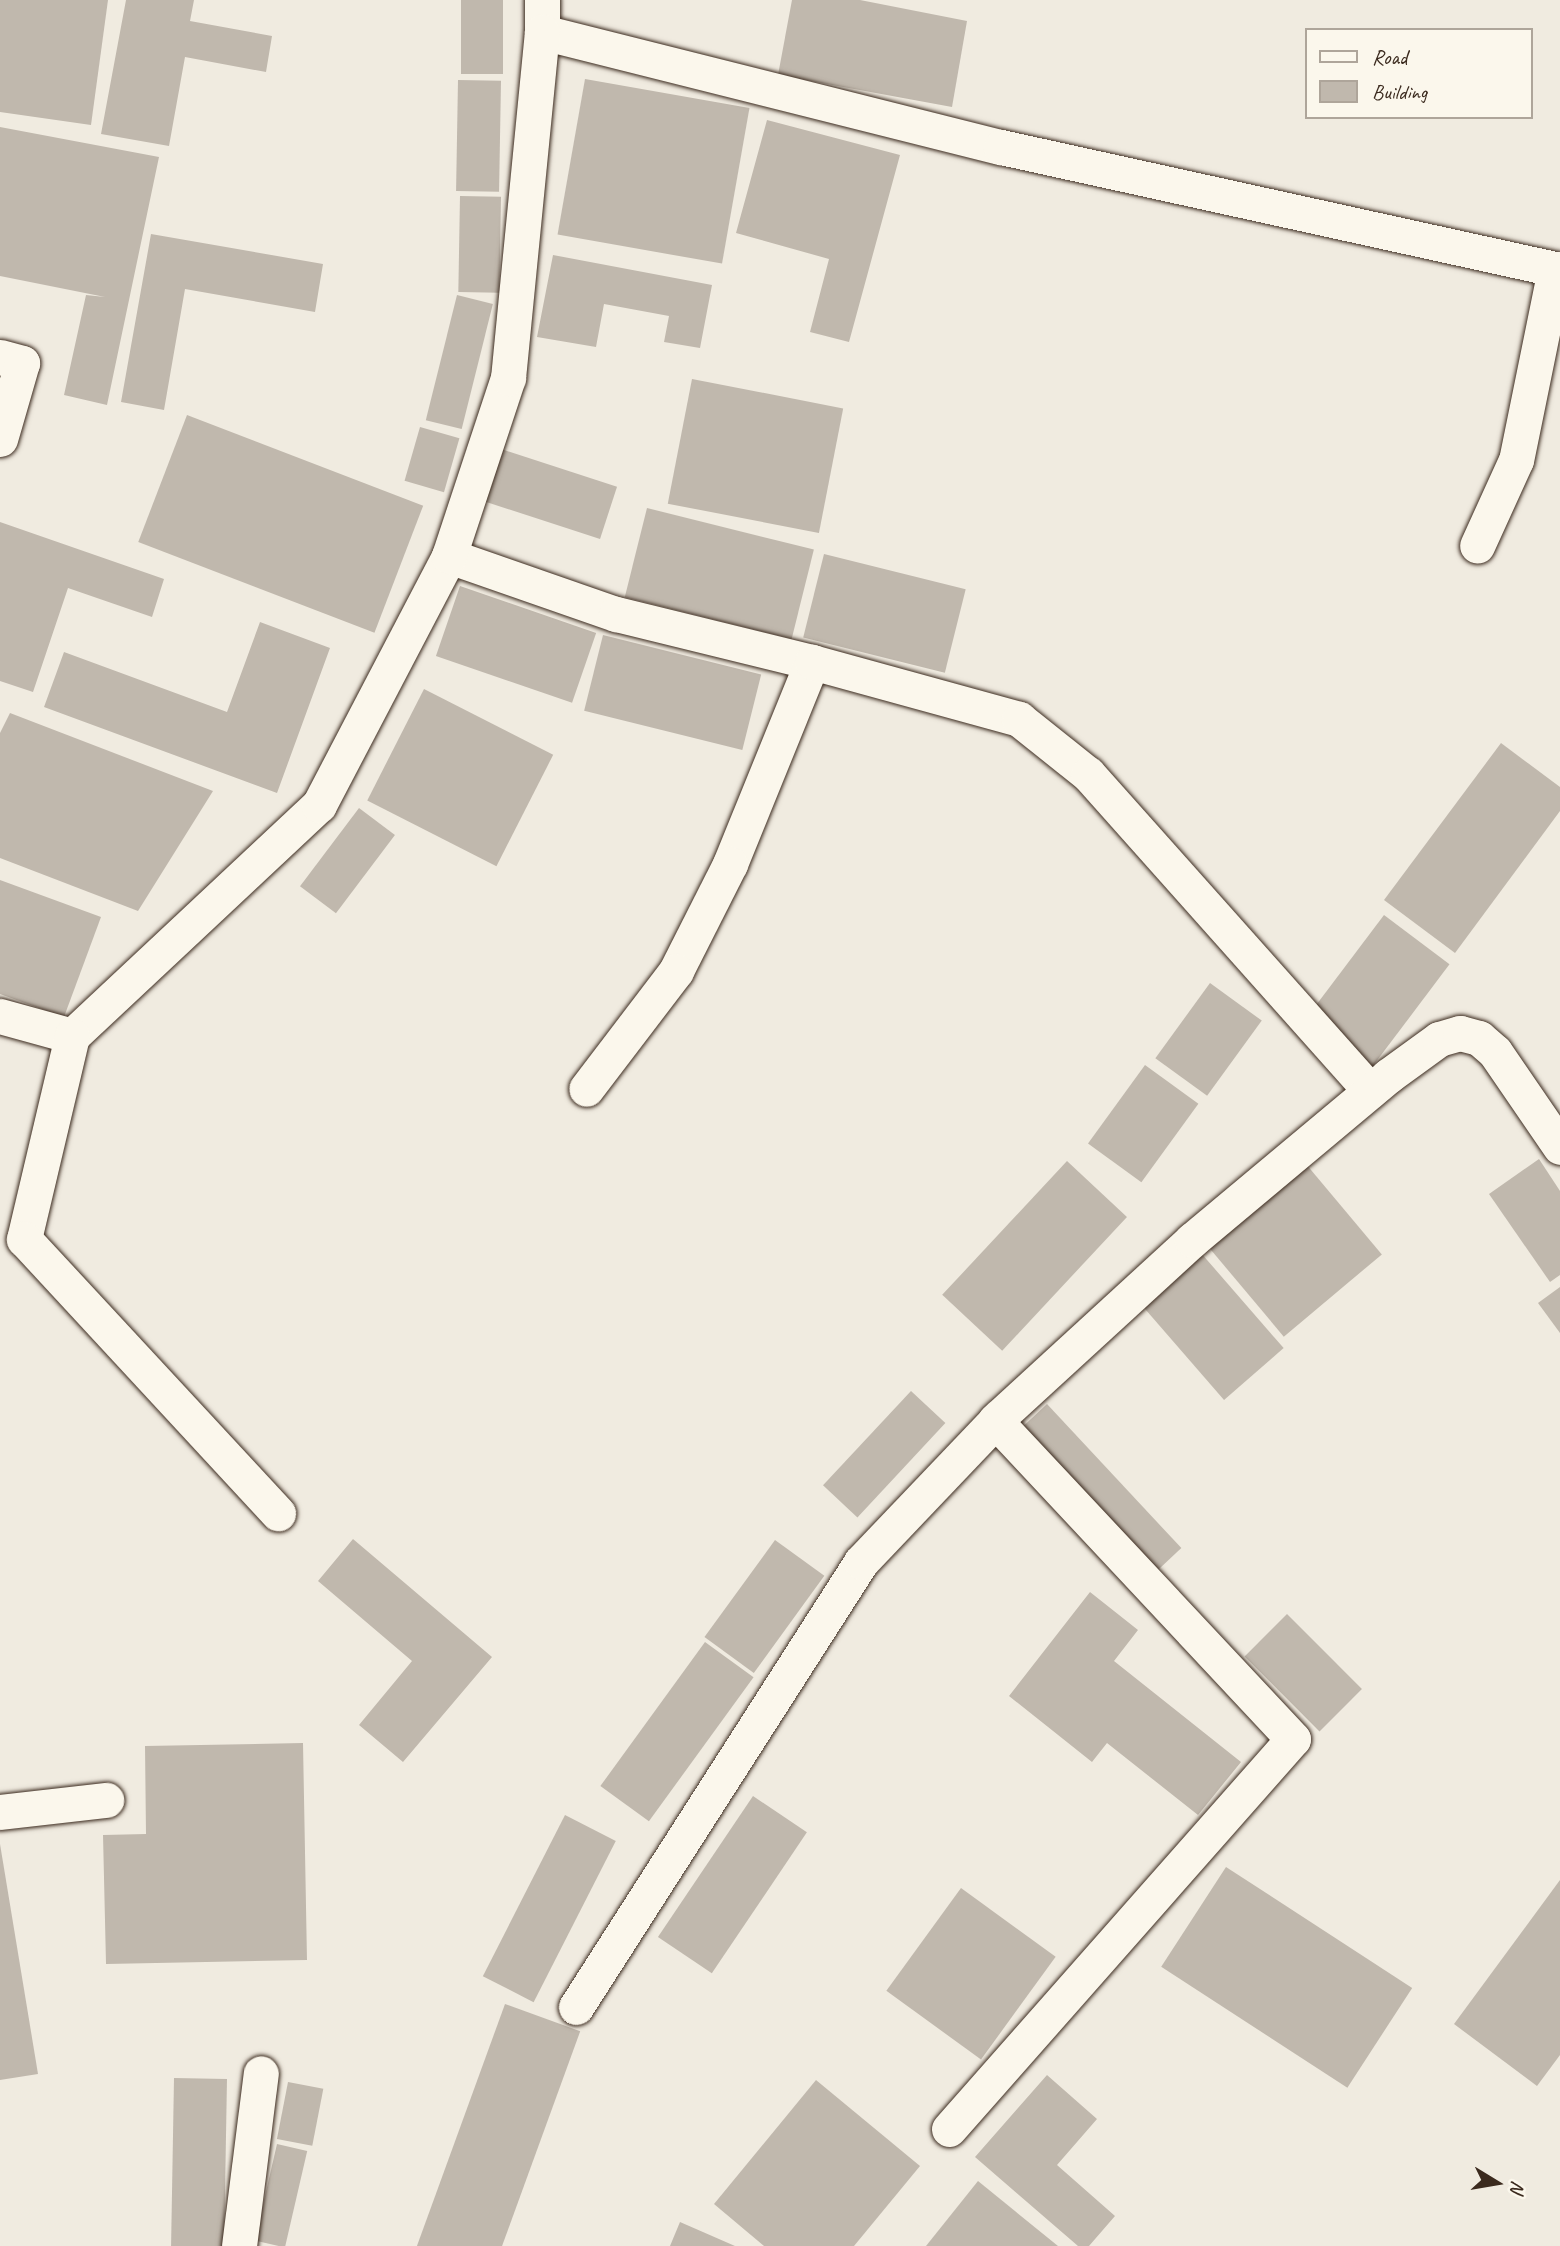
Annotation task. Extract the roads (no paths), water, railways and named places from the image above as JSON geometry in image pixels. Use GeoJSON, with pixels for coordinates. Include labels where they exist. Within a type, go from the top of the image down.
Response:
{"type":"FeatureCollection","features":[{"type":"Feature","properties":{"kind":"street"},"geometry":{"type":"LineString","coordinates":[[278,1513],[24,1239],[72,1036],[319,805],[449,556],[508,378],[542,16],[1000,147],[1555,269],[1516,460],[1477,546]]}},
{"type":"Feature","properties":{"kind":"street"},"geometry":{"type":"LineString","coordinates":[[0,357],[22,363],[0,439]]}},
{"type":"Feature","properties":{"kind":"street"},"geometry":{"type":"LineString","coordinates":[[449,556],[616,614],[812,662],[1019,719],[1088,774],[1370,1091]]}},
{"type":"Feature","properties":{"kind":"street"},"geometry":{"type":"LineString","coordinates":[[586,1089],[676,971],[730,864],[812,662]]}},
{"type":"Feature","properties":{"kind":"street"},"geometry":{"type":"LineString","coordinates":[[0,1016],[72,1036]]}},
{"type":"Feature","properties":{"kind":"street"},"geometry":{"type":"LineString","coordinates":[[576,2007],[860,1562],[995,1421],[1192,1240],[1370,1091],[1439,1039],[1460,1033],[1479,1038],[1495,1052],[1560,1147]]}},
{"type":"Feature","properties":{"kind":"street"},"geometry":{"type":"LineString","coordinates":[[949,2129],[1293,1739],[995,1421]]}},
{"type":"Feature","properties":{"kind":"street"},"geometry":{"type":"LineString","coordinates":[[0,1812],[106,1800]]}},
{"type":"Feature","properties":{"kind":"street"},"geometry":{"type":"LineString","coordinates":[[239,2246],[261,2073]]}}]}
